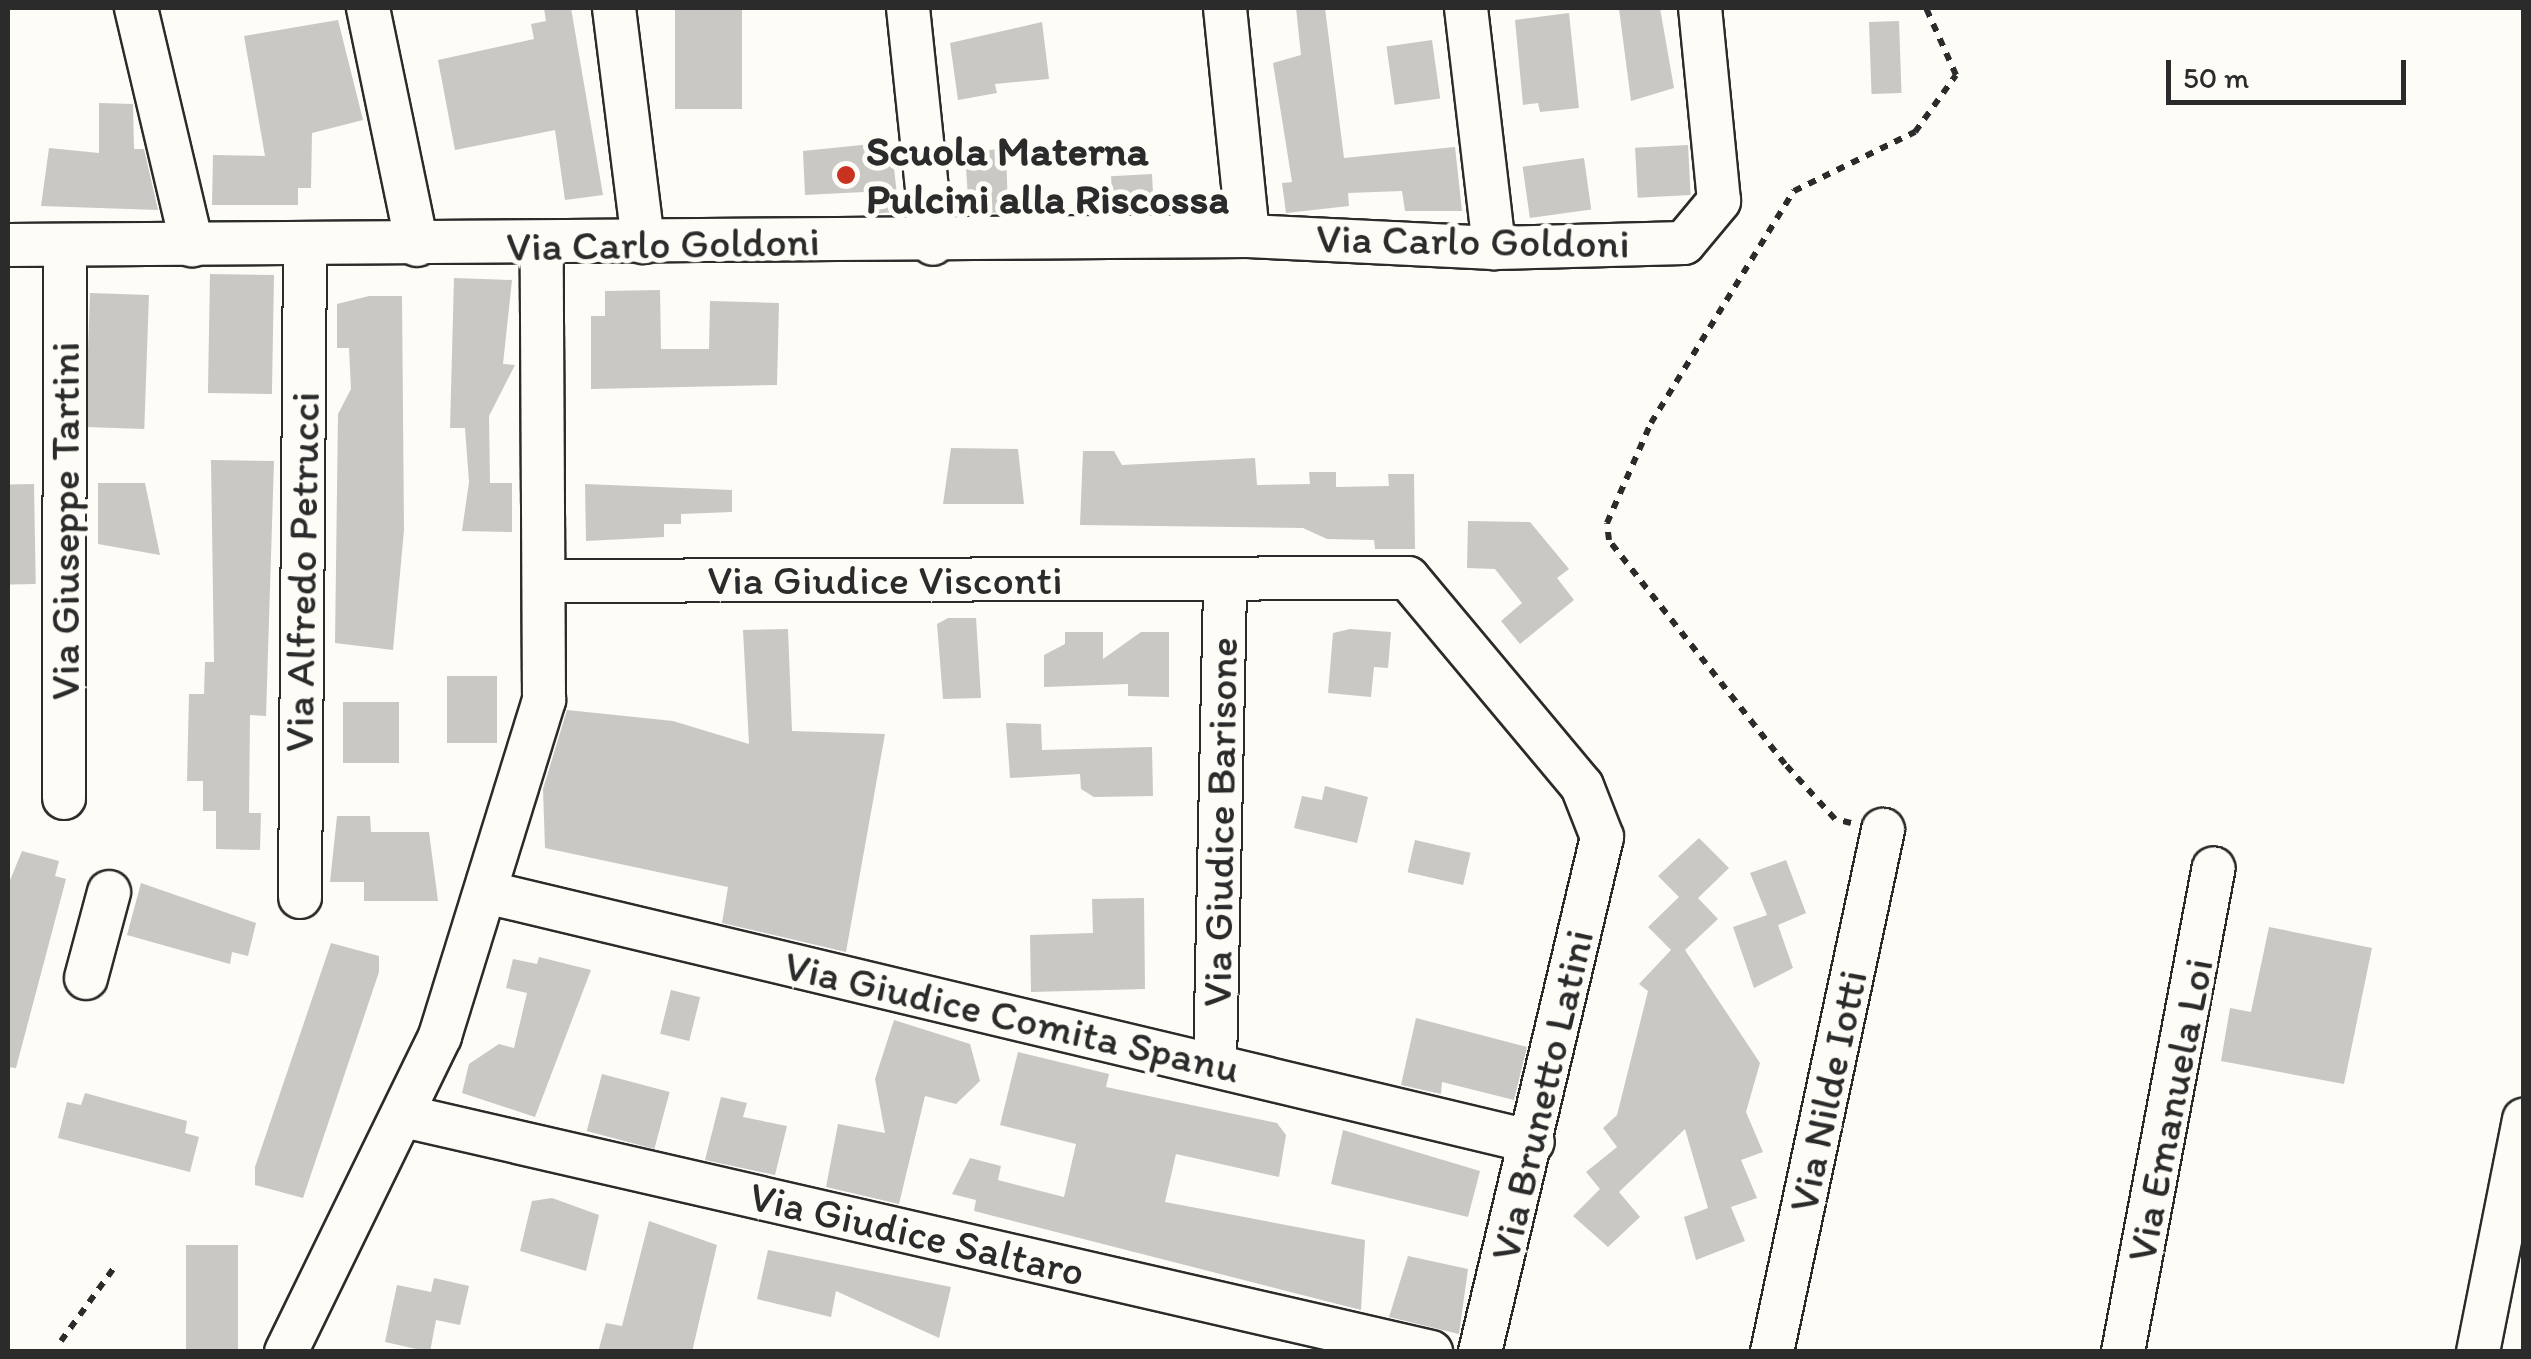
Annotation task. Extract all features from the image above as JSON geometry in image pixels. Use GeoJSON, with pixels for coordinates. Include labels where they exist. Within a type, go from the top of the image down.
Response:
{"type":"FeatureCollection","features":[{"type":"Feature","properties":{"kind":"street"},"geometry":{"type":"LineString","coordinates":[[136,8],[192,245]]}},
{"type":"Feature","properties":{"kind":"street"},"geometry":{"type":"LineString","coordinates":[[368,8],[417,245]]}},
{"type":"Feature","properties":{"kind":"street"},"geometry":{"type":"LineString","coordinates":[[614,8],[643,242]]}},
{"type":"Feature","properties":{"kind":"street"},"geometry":{"type":"LineString","coordinates":[[908,8],[933,244]]}},
{"type":"Feature","properties":{"kind":"street"},"geometry":{"type":"LineString","coordinates":[[1225,8],[1248,236]]}},
{"type":"Feature","properties":{"kind":"street"},"geometry":{"type":"LineString","coordinates":[[1466,8],[1494,248]]}},
{"type":"Feature","properties":{"kind":"street","name":"Via Carlo Goldoni"},"geometry":{"type":"LineString","coordinates":[[8,245],[542,247],[643,242],[933,244],[1248,236],[1494,248],[1684,243],[1719,201],[1700,8]]}},
{"type":"Feature","properties":{"kind":"street","name":"Via Giuseppe Tartini"},"geometry":{"type":"LineString","coordinates":[[64,798],[65,245]]}},
{"type":"Feature","properties":{"kind":"street","name":"Via Alfredo Petrucci"},"geometry":{"type":"LineString","coordinates":[[300,897],[306,246]]}},
{"type":"Feature","properties":{"kind":"street"},"geometry":{"type":"LineString","coordinates":[[286,1352],[404,1116],[490,893],[544,700],[542,247]]}},
{"type":"Feature","properties":{"kind":"street","name":"Via Giudice Visconti"},"geometry":{"type":"LineString","coordinates":[[545,581],[1408,578],[1582,786],[1602,837]]}},
{"type":"Feature","properties":{"kind":"street","name":"Via Giudice Barisone"},"geometry":{"type":"LineString","coordinates":[[1215,1065],[1225,579]]}},
{"type":"Feature","properties":{"kind":"street","name":"Via Nilde Iotti"},"geometry":{"type":"LineString","coordinates":[[1772,1352],[1883,830]]}},
{"type":"Feature","properties":{"kind":"street","name":"Via Brunetto Latini"},"geometry":{"type":"LineString","coordinates":[[1480,1352],[1533,1142],[1602,837]]}},
{"type":"Feature","properties":{"kind":"street","name":"Via Emanuela Loi"},"geometry":{"type":"LineString","coordinates":[[2122,1352],[2214,868]]}},
{"type":"Feature","properties":{"kind":"street"},"geometry":{"type":"LineString","coordinates":[[86,978],[109,892]]}},
{"type":"Feature","properties":{"kind":"street","name":"Via Giudice Comita Spanu"},"geometry":{"type":"LineString","coordinates":[[490,893],[1533,1142]]}},
{"type":"Feature","properties":{"kind":"street","name":"Via Giudice Saltaro"},"geometry":{"type":"LineString","coordinates":[[404,1116],[1431,1352]]}},
{"type":"Feature","properties":{"kind":"street"},"geometry":{"type":"LineString","coordinates":[[2478,1352],[2524,1120]]}},
{"type":"Feature","properties":{"kind":"path"},"geometry":{"type":"LineString","coordinates":[[1883,830],[1835,819],[1785,764],[1608,540],[1607,523],[1651,423],[1794,191],[1915,132],[1956,75],[1926,8]]}},
{"type":"Feature","properties":{"kind":"path"},"geometry":{"type":"LineString","coordinates":[[61,1341],[116,1265]]}},
{"type":"Feature","properties":{"kind":"building"},"geometry":{"type":"Polygon","coordinates":[[[544,8],[571,8],[603,195],[565,200],[555,130],[455,150],[438,60],[534,39],[531,24],[546,21],[544,8]]]}},
{"type":"Feature","properties":{"kind":"building"},"geometry":{"type":"Polygon","coordinates":[[[675,8],[742,8],[742,109],[675,109],[675,8]]]}},
{"type":"Feature","properties":{"kind":"building"},"geometry":{"type":"Polygon","coordinates":[[[1296,8],[1325,8],[1344,158],[1455,147],[1462,211],[1405,211],[1402,191],[1348,193],[1349,206],[1286,213],[1282,183],[1292,182],[1273,63],[1301,55],[1296,8]]]}},
{"type":"Feature","properties":{"kind":"building"},"geometry":{"type":"Polygon","coordinates":[[[1660,8],[1674,88],[1631,101],[1619,9],[1660,8]]]}},
{"type":"Feature","properties":{"kind":"building"},"geometry":{"type":"Polygon","coordinates":[[[1569,13],[1579,108],[1540,112],[1538,103],[1523,105],[1515,20],[1569,13]]]}},
{"type":"Feature","properties":{"kind":"building"},"geometry":{"type":"Polygon","coordinates":[[[338,20],[363,120],[312,133],[311,188],[298,188],[298,205],[212,205],[213,155],[265,156],[244,36],[338,20]]]}},
{"type":"Feature","properties":{"kind":"building"},"geometry":{"type":"Polygon","coordinates":[[[1899,21],[1902,93],[1872,94],[1869,22],[1899,21]]]}},
{"type":"Feature","properties":{"kind":"building"},"geometry":{"type":"Polygon","coordinates":[[[1042,22],[1049,79],[995,84],[997,93],[958,100],[950,43],[1042,22]]]}},
{"type":"Feature","properties":{"kind":"building"},"geometry":{"type":"Polygon","coordinates":[[[1432,40],[1440,98],[1395,105],[1386,46],[1432,40]]]}},
{"type":"Feature","properties":{"kind":"building"},"geometry":{"type":"Polygon","coordinates":[[[99,103],[133,104],[134,149],[144,149],[158,210],[41,206],[49,148],[99,153],[99,103]]]}},
{"type":"Feature","properties":{"kind":"building"},"geometry":{"type":"Polygon","coordinates":[[[891,142],[899,212],[864,214],[864,192],[805,195],[803,151],[891,142]]]}},
{"type":"Feature","properties":{"kind":"building"},"geometry":{"type":"Polygon","coordinates":[[[1688,145],[1691,195],[1638,198],[1635,148],[1688,145]]]}},
{"type":"Feature","properties":{"kind":"building"},"geometry":{"type":"Polygon","coordinates":[[[1006,148],[1008,213],[969,212],[965,153],[1006,148]]]}},
{"type":"Feature","properties":{"kind":"building"},"geometry":{"type":"Polygon","coordinates":[[[1584,158],[1591,209],[1530,218],[1523,167],[1584,158]]]}},
{"type":"Feature","properties":{"kind":"building"},"geometry":{"type":"Polygon","coordinates":[[[1152,174],[1154,211],[1113,213],[1111,176],[1152,174]]]}},
{"type":"Feature","properties":{"kind":"building"},"geometry":{"type":"Polygon","coordinates":[[[210,274],[274,275],[272,394],[208,393],[210,274]]]}},
{"type":"Feature","properties":{"kind":"building"},"geometry":{"type":"Polygon","coordinates":[[[454,278],[512,280],[503,364],[515,365],[489,416],[490,483],[512,483],[512,532],[462,531],[469,482],[465,428],[450,428],[454,278]]]}},
{"type":"Feature","properties":{"kind":"building"},"geometry":{"type":"Polygon","coordinates":[[[660,290],[661,349],[709,349],[710,301],[779,303],[777,385],[591,389],[591,316],[605,316],[605,291],[660,290]]]}},
{"type":"Feature","properties":{"kind":"building"},"geometry":{"type":"Polygon","coordinates":[[[90,293],[149,295],[144,429],[85,427],[90,293]]]}},
{"type":"Feature","properties":{"kind":"building"},"geometry":{"type":"Polygon","coordinates":[[[369,296],[402,296],[404,530],[393,650],[335,643],[338,414],[351,389],[349,348],[337,348],[337,304],[369,296]]]}},
{"type":"Feature","properties":{"kind":"building"},"geometry":{"type":"Polygon","coordinates":[[[951,448],[1018,449],[1024,504],[943,504],[951,448]]]}},
{"type":"Feature","properties":{"kind":"building"},"geometry":{"type":"Polygon","coordinates":[[[1083,451],[1114,451],[1122,465],[1255,458],[1257,485],[1310,484],[1309,472],[1336,472],[1336,487],[1389,486],[1388,474],[1414,474],[1415,549],[1375,549],[1374,540],[1327,539],[1303,528],[1080,525],[1083,451]]]}},
{"type":"Feature","properties":{"kind":"building"},"geometry":{"type":"Polygon","coordinates":[[[211,460],[274,461],[266,716],[250,715],[249,813],[261,813],[260,850],[216,849],[216,811],[203,811],[203,781],[187,781],[189,694],[204,694],[205,662],[214,662],[211,460]]]}},
{"type":"Feature","properties":{"kind":"building"},"geometry":{"type":"Polygon","coordinates":[[[98,483],[145,483],[160,555],[98,544],[98,483]]]}},
{"type":"Feature","properties":{"kind":"building"},"geometry":{"type":"Polygon","coordinates":[[[8,484],[34,484],[36,584],[10,584],[8,484]]]}},
{"type":"Feature","properties":{"kind":"building"},"geometry":{"type":"Polygon","coordinates":[[[585,484],[732,490],[732,512],[681,514],[681,524],[664,524],[664,537],[586,541],[585,484]]]}},
{"type":"Feature","properties":{"kind":"building"},"geometry":{"type":"Polygon","coordinates":[[[1468,521],[1530,522],[1569,569],[1557,578],[1574,600],[1520,644],[1501,621],[1522,603],[1495,569],[1467,568],[1468,521]]]}},
{"type":"Feature","properties":{"kind":"building"},"geometry":{"type":"Polygon","coordinates":[[[948,618],[976,618],[981,698],[943,699],[937,624],[948,618]]]}},
{"type":"Feature","properties":{"kind":"building"},"geometry":{"type":"Polygon","coordinates":[[[788,629],[792,731],[885,734],[846,952],[722,923],[728,887],[545,848],[543,789],[567,710],[673,721],[749,744],[743,630],[788,629]]]}},
{"type":"Feature","properties":{"kind":"building"},"geometry":{"type":"Polygon","coordinates":[[[1350,629],[1391,632],[1388,668],[1374,667],[1371,697],[1328,693],[1333,633],[1350,629]]]}},
{"type":"Feature","properties":{"kind":"building"},"geometry":{"type":"Polygon","coordinates":[[[1065,632],[1103,632],[1103,659],[1141,632],[1169,632],[1169,697],[1128,696],[1128,684],[1044,687],[1044,655],[1065,644],[1065,632]]]}},
{"type":"Feature","properties":{"kind":"building"},"geometry":{"type":"Polygon","coordinates":[[[447,676],[497,676],[497,743],[447,743],[447,676]]]}},
{"type":"Feature","properties":{"kind":"building"},"geometry":{"type":"Polygon","coordinates":[[[343,702],[399,702],[399,763],[343,763],[343,702]]]}},
{"type":"Feature","properties":{"kind":"building"},"geometry":{"type":"Polygon","coordinates":[[[1006,723],[1041,724],[1042,750],[1152,747],[1153,796],[1094,797],[1081,789],[1080,774],[1010,778],[1006,723]]]}},
{"type":"Feature","properties":{"kind":"building"},"geometry":{"type":"Polygon","coordinates":[[[1325,786],[1368,797],[1357,843],[1294,828],[1302,796],[1322,800],[1325,786]]]}},
{"type":"Feature","properties":{"kind":"building"},"geometry":{"type":"Polygon","coordinates":[[[337,816],[370,816],[371,832],[429,832],[438,901],[364,901],[364,882],[330,882],[337,816]]]}},
{"type":"Feature","properties":{"kind":"building"},"geometry":{"type":"Polygon","coordinates":[[[1699,838],[1729,868],[1698,898],[1718,919],[1685,950],[1760,1063],[1746,1112],[1763,1152],[1741,1160],[1757,1198],[1731,1207],[1745,1241],[1696,1260],[1684,1217],[1708,1208],[1685,1129],[1619,1192],[1640,1217],[1608,1247],[1573,1216],[1600,1189],[1586,1172],[1617,1147],[1603,1128],[1617,1115],[1648,991],[1639,984],[1671,950],[1648,927],[1679,897],[1658,876],[1699,838]]]}},
{"type":"Feature","properties":{"kind":"building"},"geometry":{"type":"Polygon","coordinates":[[[1415,840],[1471,853],[1463,885],[1408,872],[1415,840]]]}},
{"type":"Feature","properties":{"kind":"building"},"geometry":{"type":"Polygon","coordinates":[[[22,851],[59,861],[55,876],[66,879],[16,1068],[8,1067],[8,885],[22,851]]]}},
{"type":"Feature","properties":{"kind":"building"},"geometry":{"type":"Polygon","coordinates":[[[1786,860],[1806,913],[1778,925],[1793,968],[1754,988],[1733,927],[1767,915],[1750,873],[1786,860]]]}},
{"type":"Feature","properties":{"kind":"building"},"geometry":{"type":"Polygon","coordinates":[[[141,883],[256,923],[248,956],[232,952],[230,964],[127,935],[141,883]]]}},
{"type":"Feature","properties":{"kind":"building"},"geometry":{"type":"Polygon","coordinates":[[[1144,898],[1145,989],[1031,992],[1030,935],[1093,933],[1092,899],[1144,898]]]}},
{"type":"Feature","properties":{"kind":"building"},"geometry":{"type":"Polygon","coordinates":[[[2269,927],[2372,948],[2344,1084],[2221,1061],[2230,1008],[2251,1012],[2269,927]]]}},
{"type":"Feature","properties":{"kind":"building"},"geometry":{"type":"Polygon","coordinates":[[[331,943],[379,956],[379,972],[303,1198],[255,1185],[255,1167],[331,943]]]}},
{"type":"Feature","properties":{"kind":"building"},"geometry":{"type":"Polygon","coordinates":[[[539,957],[591,970],[535,1117],[462,1093],[469,1064],[499,1044],[514,1048],[527,993],[506,988],[513,959],[537,964],[539,957]]]}},
{"type":"Feature","properties":{"kind":"building"},"geometry":{"type":"Polygon","coordinates":[[[671,990],[700,997],[689,1041],[660,1034],[671,990]]]}},
{"type":"Feature","properties":{"kind":"building"},"geometry":{"type":"Polygon","coordinates":[[[1416,1018],[1527,1047],[1514,1100],[1442,1082],[1441,1094],[1401,1085],[1416,1018]]]}},
{"type":"Feature","properties":{"kind":"building"},"geometry":{"type":"Polygon","coordinates":[[[894,1020],[970,1044],[980,1081],[956,1104],[925,1096],[899,1204],[826,1187],[838,1124],[885,1133],[875,1079],[894,1020]]]}},
{"type":"Feature","properties":{"kind":"building"},"geometry":{"type":"Polygon","coordinates":[[[1018,1052],[1109,1074],[1106,1087],[1277,1123],[1286,1135],[1279,1177],[1176,1154],[1165,1202],[1365,1240],[1361,1310],[974,1211],[976,1200],[952,1194],[970,1158],[1001,1166],[998,1180],[1064,1197],[1076,1144],[1000,1125],[1018,1052]]]}},
{"type":"Feature","properties":{"kind":"building"},"geometry":{"type":"Polygon","coordinates":[[[602,1074],[670,1092],[654,1149],[587,1131],[602,1074]]]}},
{"type":"Feature","properties":{"kind":"building"},"geometry":{"type":"Polygon","coordinates":[[[85,1093],[187,1121],[185,1133],[199,1137],[190,1172],[58,1138],[67,1102],[81,1105],[85,1093]]]}},
{"type":"Feature","properties":{"kind":"building"},"geometry":{"type":"Polygon","coordinates":[[[721,1097],[747,1103],[743,1117],[787,1126],[775,1175],[705,1160],[721,1097]]]}},
{"type":"Feature","properties":{"kind":"building"},"geometry":{"type":"Polygon","coordinates":[[[1343,1130],[1480,1171],[1468,1217],[1331,1184],[1343,1130]]]}},
{"type":"Feature","properties":{"kind":"building"},"geometry":{"type":"Polygon","coordinates":[[[552,1198],[599,1215],[586,1271],[520,1251],[532,1201],[552,1198]]]}},
{"type":"Feature","properties":{"kind":"building"},"geometry":{"type":"Polygon","coordinates":[[[649,1221],[717,1245],[692,1352],[598,1352],[606,1323],[622,1326],[649,1221]]]}},
{"type":"Feature","properties":{"kind":"building"},"geometry":{"type":"Polygon","coordinates":[[[186,1245],[238,1245],[238,1352],[186,1352],[186,1245]]]}},
{"type":"Feature","properties":{"kind":"building"},"geometry":{"type":"Polygon","coordinates":[[[768,1250],[951,1287],[939,1338],[836,1291],[831,1317],[757,1299],[768,1250]]]}},
{"type":"Feature","properties":{"kind":"building"},"geometry":{"type":"Polygon","coordinates":[[[1408,1256],[1468,1269],[1459,1334],[1389,1317],[1408,1256]]]}},
{"type":"Feature","properties":{"kind":"building"},"geometry":{"type":"Polygon","coordinates":[[[434,1278],[469,1286],[460,1325],[436,1320],[430,1352],[385,1342],[397,1285],[431,1292],[434,1278]]]}},
{"type":"Feature","properties":{"kind":"place","name":"Scuola Materna Pulcini alla Riscossa"},"geometry":{"type":"Point","coordinates":[846,175]}}]}
